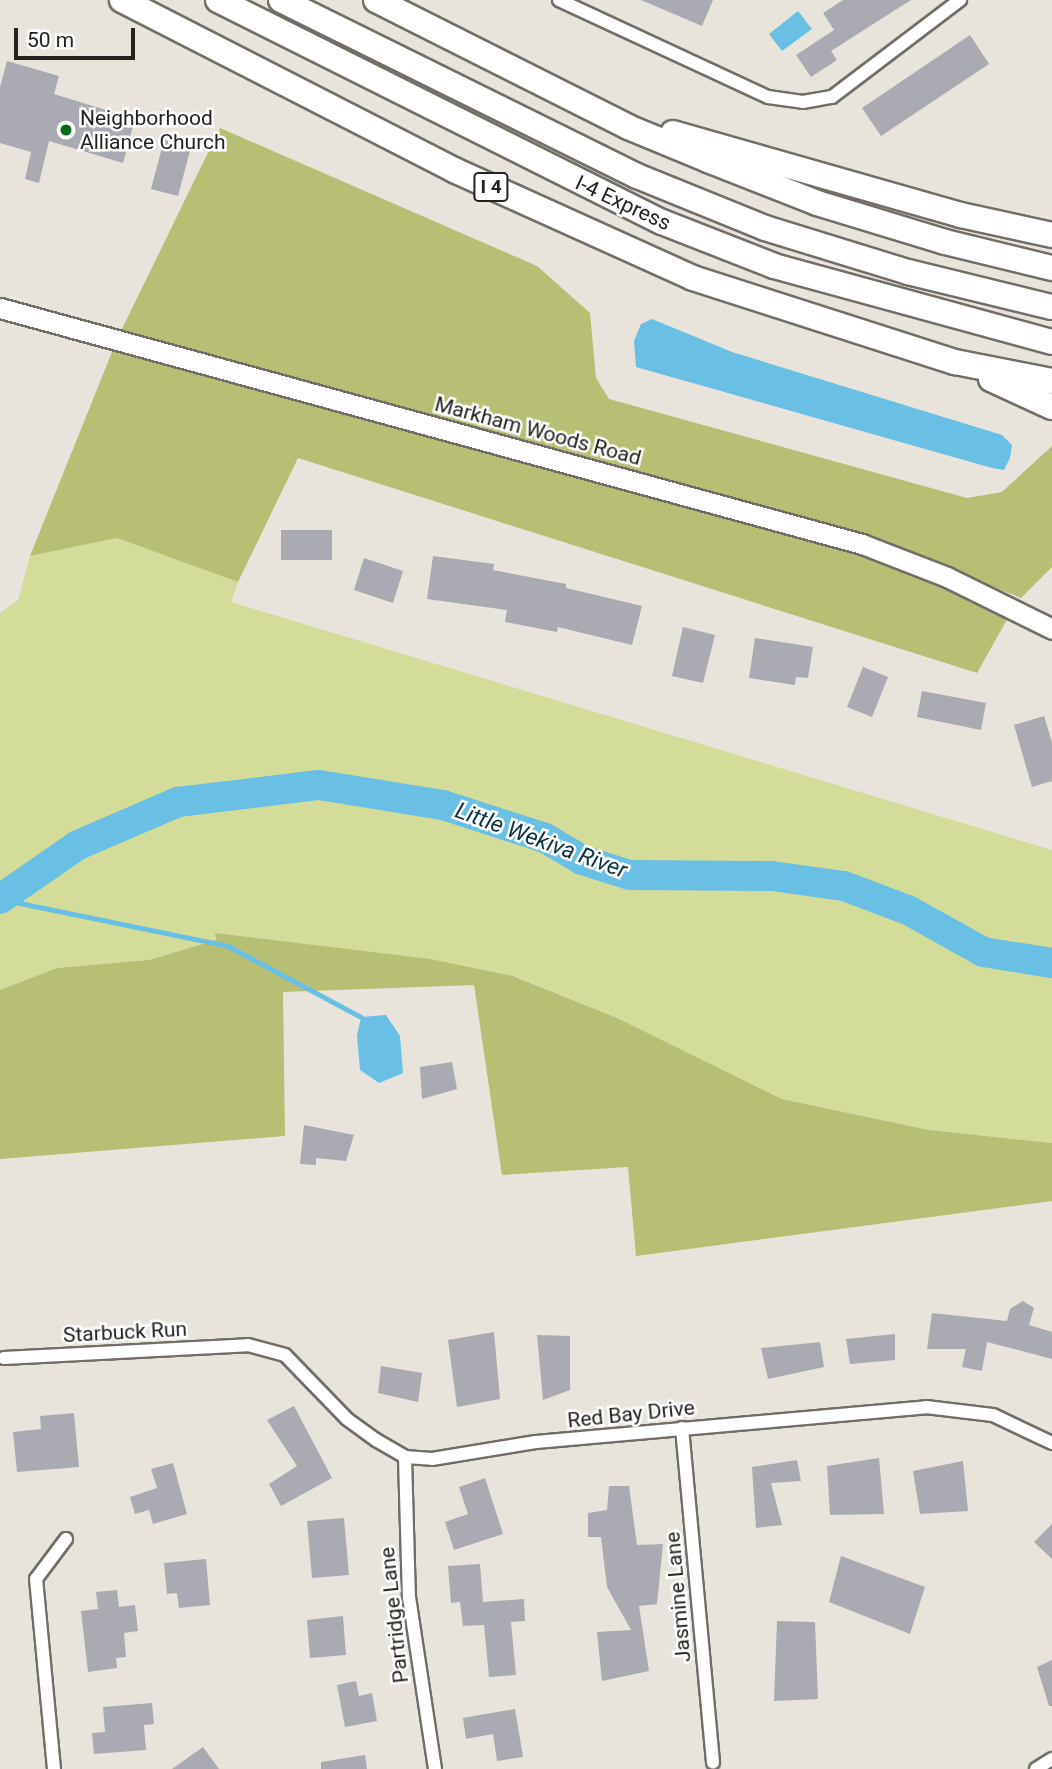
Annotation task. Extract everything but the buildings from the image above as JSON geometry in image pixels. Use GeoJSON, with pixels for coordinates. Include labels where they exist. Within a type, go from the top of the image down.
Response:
{"type":"FeatureCollection","features":[{"type":"Feature","properties":{"kind":"highway","name":"I 4"},"geometry":{"type":"LineString","coordinates":[[121,0],[454,170],[693,278],[955,362],[1052,381]]}},
{"type":"Feature","properties":{"kind":"highway","name":"I-4 Express"},"geometry":{"type":"LineString","coordinates":[[218,0],[662,222],[774,266],[1052,342]]}},
{"type":"Feature","properties":{"kind":"highway","name":"I-4 Express"},"geometry":{"type":"LineString","coordinates":[[281,0],[638,176],[765,228],[908,272],[1052,307]]}},
{"type":"Feature","properties":{"kind":"highway"},"geometry":{"type":"LineString","coordinates":[[376,0],[628,127],[817,203],[945,243],[1052,268]]}},
{"type":"Feature","properties":{"kind":"highway"},"geometry":{"type":"LineString","coordinates":[[628,127],[688,136],[961,215],[1052,235]]}},
{"type":"Feature","properties":{"kind":"highway"},"geometry":{"type":"LineString","coordinates":[[955,362],[1052,407]]}},
{"type":"Feature","properties":{"kind":"main road","name":"Markham Woods Road"},"geometry":{"type":"LineString","coordinates":[[0,307],[862,544],[947,577],[1052,629]]}},
{"type":"Feature","properties":{"kind":"street"},"geometry":{"type":"LineString","coordinates":[[559,0],[768,97],[803,102],[832,97],[960,0]]}},
{"type":"Feature","properties":{"kind":"street","name":"Starbuck Run"},"geometry":{"type":"LineString","coordinates":[[4,1358],[248,1345],[285,1355],[348,1419],[405,1457]]}},
{"type":"Feature","properties":{"kind":"street","name":"Red Bay Drive"},"geometry":{"type":"LineString","coordinates":[[405,1457],[469,1457],[536,1442],[682,1428],[956,1408],[1017,1423],[1052,1443]]}},
{"type":"Feature","properties":{"kind":"street","name":"Jasmine Lane"},"geometry":{"type":"LineString","coordinates":[[682,1428],[713,1763]]}},
{"type":"Feature","properties":{"kind":"street","name":"Partridge Lane"},"geometry":{"type":"LineString","coordinates":[[405,1457],[409,1597],[435,1769]]}},
{"type":"Feature","properties":{"kind":"street"},"geometry":{"type":"LineString","coordinates":[[54,1769],[36,1579],[66,1539]]}},
{"type":"Feature","properties":{"kind":"street"},"geometry":{"type":"LineString","coordinates":[[1036,1769],[1052,1759]]}},
{"type":"Feature","properties":{"kind":"green space"},"geometry":{"type":"Polygon","coordinates":[[[220,128],[537,266],[590,313],[596,378],[609,399],[967,498],[1002,492],[1052,446],[1052,567],[1021,598],[865,536],[121,331],[220,128]]]}},
{"type":"Feature","properties":{"kind":"green space"},"geometry":{"type":"Polygon","coordinates":[[[114,347],[859,552],[1009,616],[977,673],[298,458],[238,582],[117,538],[30,556],[114,347]]]}},
{"type":"Feature","properties":{"kind":"green space"},"geometry":{"type":"Polygon","coordinates":[[[117,538],[238,582],[231,602],[1052,850],[1052,1143],[929,1130],[782,1099],[617,1018],[514,976],[215,934],[216,940],[149,960],[57,968],[0,990],[0,613],[18,600],[30,556],[117,538]]]}},
{"type":"Feature","properties":{"kind":"green space"},"geometry":{"type":"Polygon","coordinates":[[[215,933],[430,959],[513,976],[617,1018],[782,1099],[929,1130],[1052,1143],[1052,1201],[636,1256],[628,1167],[502,1175],[474,985],[283,992],[285,1136],[0,1159],[0,990],[57,968],[149,960],[216,940],[215,933]]]}},
{"type":"Feature","properties":{"kind":"water"},"geometry":{"type":"Polygon","coordinates":[[[798,11],[812,29],[782,51],[769,34],[798,11]]]}},
{"type":"Feature","properties":{"kind":"water"},"geometry":{"type":"Polygon","coordinates":[[[652,319],[732,352],[1002,435],[1012,445],[1010,458],[1004,470],[992,468],[636,367],[634,341],[641,324],[652,319]]]}},
{"type":"Feature","properties":{"kind":"water"},"geometry":{"type":"Polygon","coordinates":[[[386,1015],[400,1036],[403,1073],[379,1083],[360,1070],[357,1036],[361,1017],[386,1015]]]}},
{"type":"Feature","properties":{"kind":"waterway","name":"Little Wekiva River"},"geometry":{"type":"LineString","coordinates":[[0,899],[78,845],[178,802],[319,785],[443,805],[545,838],[582,860],[630,875],[772,876],[844,886],[908,910],[983,952],[1052,963]]}},
{"type":"Feature","properties":{"kind":"waterway"},"geometry":{"type":"LineString","coordinates":[[0,899],[228,946],[361,1017]]}},
{"type":"Feature","properties":{"kind":"place","name":"Neighborhood Alliance Church"},"geometry":{"type":"Point","coordinates":[66,130]}}]}
